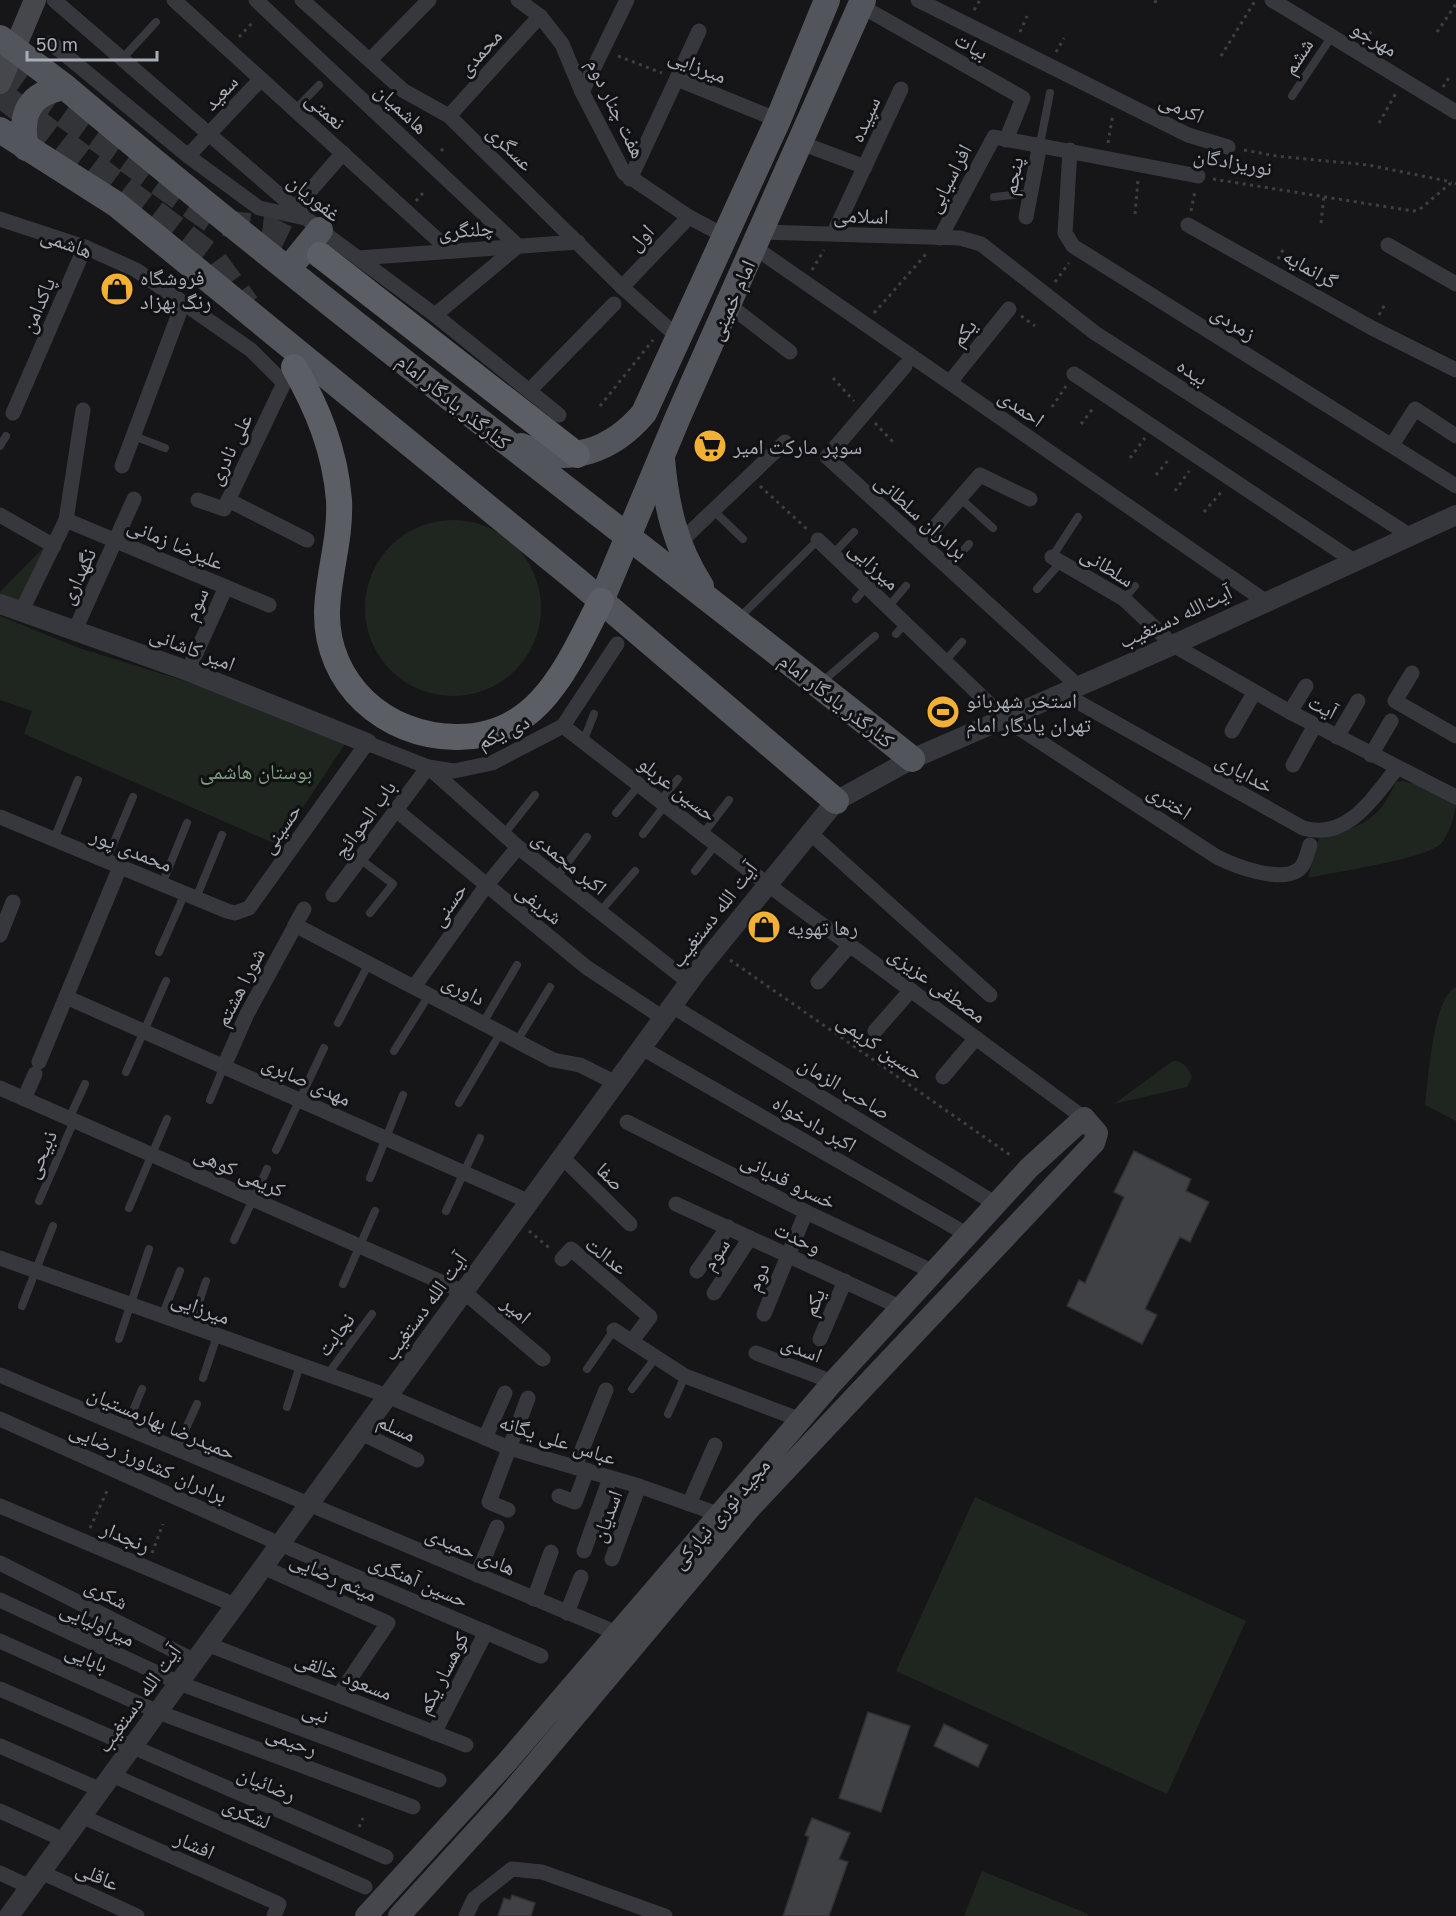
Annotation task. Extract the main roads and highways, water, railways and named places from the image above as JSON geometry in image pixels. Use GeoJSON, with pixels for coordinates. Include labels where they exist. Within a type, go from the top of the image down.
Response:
{"type":"FeatureCollection","features":[{"type":"Feature","properties":{"kind":"highway"},"geometry":{"type":"LineString","coordinates":[[316,235],[577,455]]}},
{"type":"Feature","properties":{"kind":"highway"},"geometry":{"type":"LineString","coordinates":[[289,375],[312,400],[325,429],[339,497],[340,532],[327,611],[329,640],[338,667],[350,688],[368,705],[410,730],[435,737],[463,738],[500,729],[532,711],[550,693],[601,601]]}},
{"type":"Feature","properties":{"kind":"main road","name":"امام خمینی"},"geometry":{"type":"LineString","coordinates":[[500,438],[552,456],[577,455],[604,447],[633,427],[654,397],[672,332],[725,236],[778,120],[827,0]]}},
{"type":"Feature","properties":{"kind":"main road","name":"امام خمینی"},"geometry":{"type":"LineString","coordinates":[[601,601],[662,455],[862,3]]}},
{"type":"Feature","properties":{"kind":"main road"},"geometry":{"type":"LineString","coordinates":[[0,83],[8,43],[28,4]]}},
{"type":"Feature","properties":{"kind":"main road","name":"کنارگذر یادگار امام"},"geometry":{"type":"LineString","coordinates":[[8,43],[500,438],[707,596],[912,759]]}},
{"type":"Feature","properties":{"kind":"main road"},"geometry":{"type":"LineString","coordinates":[[64,87],[49,89],[35,99],[25,112],[22,129],[11,143],[116,204],[601,601],[836,801]]}},
{"type":"Feature","properties":{"kind":"main road"},"geometry":{"type":"LineString","coordinates":[[289,268],[316,235]]}},
{"type":"Feature","properties":{"kind":"main road"},"geometry":{"type":"LineString","coordinates":[[662,455],[665,500],[678,544],[707,596]]}},
{"type":"Feature","properties":{"kind":"main road","name":"مجید نوری نیارکی"},"geometry":{"type":"LineString","coordinates":[[366,1916],[466,1808],[626,1640],[1094,1143],[1097,1133],[1084,1118],[1029,1168],[833,1382],[718,1514],[626,1640],[503,1802],[399,1916]]}},
{"type":"Feature","properties":{"kind":"tunnel"},"geometry":{"type":"LineString","coordinates":[[0,69],[214,222],[265,228],[320,255]]}},
{"type":"Feature","properties":{"kind":"tunnel"},"geometry":{"type":"LineString","coordinates":[[0,94],[211,256],[247,305]]}},
{"type":"Feature","properties":{"kind":"place","name":"فروشگاه رنگ بهزاد"},"geometry":{"type":"Point","coordinates":[117,289]}},
{"type":"Feature","properties":{"kind":"place","name":"سوپر مارکت امیر"},"geometry":{"type":"Point","coordinates":[710,446]}},
{"type":"Feature","properties":{"kind":"place","name":"استخر شهربانو تهران یادگار امام"},"geometry":{"type":"Point","coordinates":[943,712]}},
{"type":"Feature","properties":{"kind":"place","name":"رها تهویه"},"geometry":{"type":"Point","coordinates":[764,927]}},
{"type":"Feature","properties":{"kind":"park label","name":"بوستان هاشمی"},"geometry":{"type":"Point","coordinates":[256,771]}}]}
